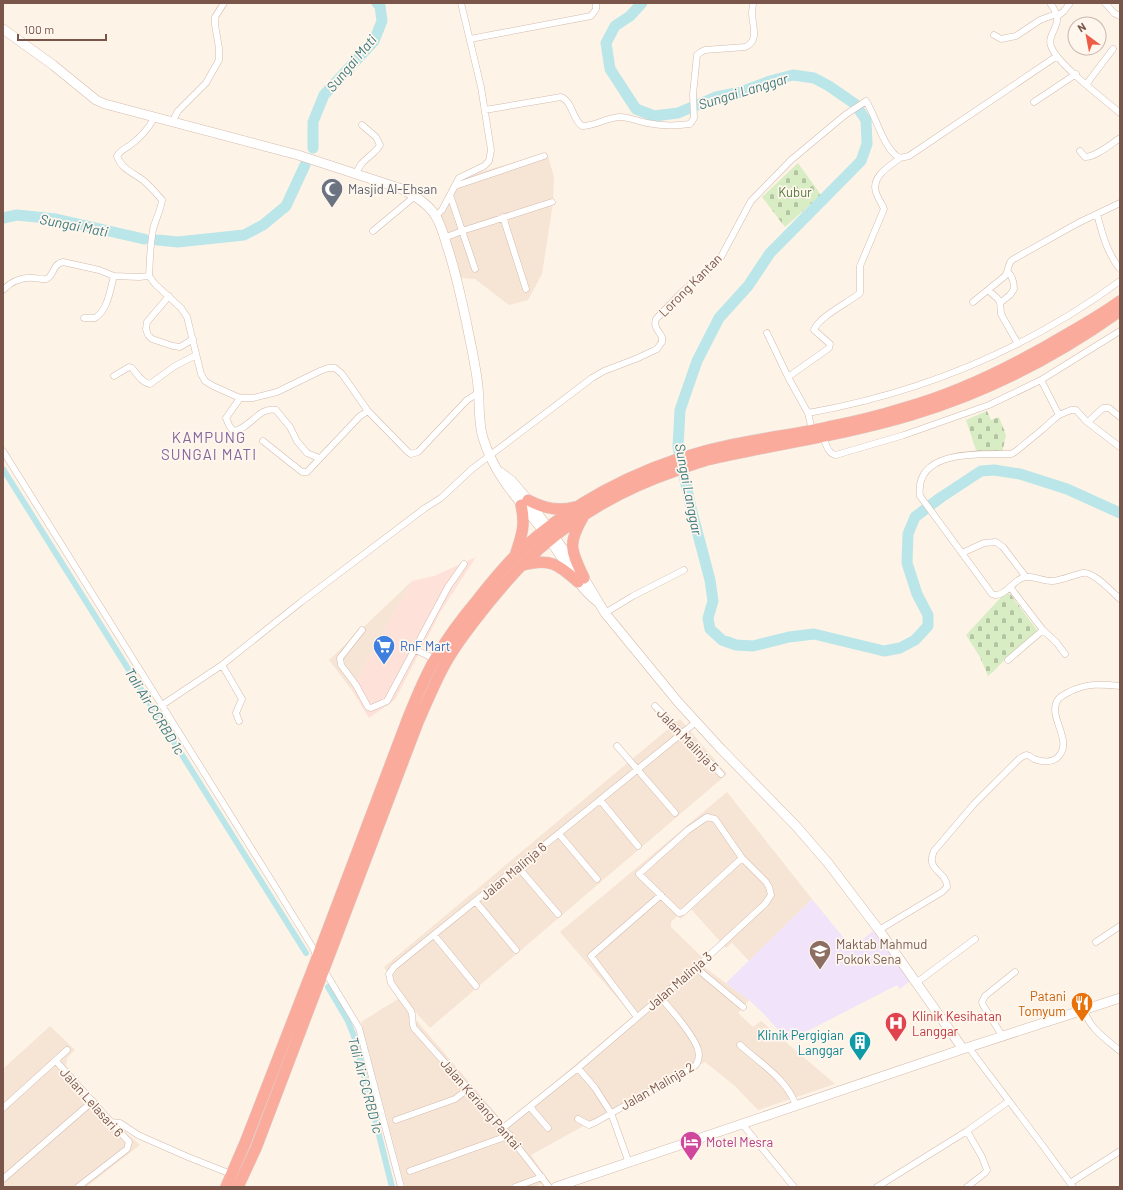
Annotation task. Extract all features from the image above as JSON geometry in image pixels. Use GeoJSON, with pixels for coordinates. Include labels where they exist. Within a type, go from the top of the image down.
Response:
{"type":"FeatureCollection","features":[{"type":"Feature","properties":{"kind":"highway"},"geometry":{"type":"LineString","coordinates":[[226,1187],[245,1143],[317,958],[408,718],[434,659],[464,616],[518,562],[549,534],[582,510],[618,494],[662,470],[727,445],[857,421],[906,408],[974,383],[1004,369],[1050,344],[1120,301]]}},
{"type":"Feature","properties":{"kind":"highway"},"geometry":{"type":"LineString","coordinates":[[691,460],[707,460],[823,437],[910,416],[978,391],[1008,377],[1054,352],[1120,311]]}},
{"type":"Feature","properties":{"kind":"highway"},"geometry":{"type":"LineString","coordinates":[[238,1187],[256,1148],[418,722],[431,692],[445,664],[462,637],[499,590],[518,562],[525,503],[551,509],[582,510]]}},
{"type":"Feature","properties":{"kind":"highway"},"geometry":{"type":"LineString","coordinates":[[581,580],[571,548],[572,539],[582,510]]}},
{"type":"Feature","properties":{"kind":"highway"},"geometry":{"type":"LineString","coordinates":[[518,562],[553,564],[563,568],[581,580]]}},
{"type":"Feature","properties":{"kind":"main road"},"geometry":{"type":"LineString","coordinates":[[3,30],[53,65],[96,100],[154,118],[290,153],[357,174],[402,189],[415,196],[428,206],[436,216],[460,292],[474,362],[480,422],[484,439],[505,484],[525,503],[581,580],[590,597],[599,603],[638,654],[721,750],[796,826],[828,863],[966,1049]]}},
{"type":"Feature","properties":{"kind":"main road"},"geometry":{"type":"LineString","coordinates":[[556,1187],[1120,998]]}},
{"type":"Feature","properties":{"kind":"street"},"geometry":{"type":"LineString","coordinates":[[172,122],[178,111],[206,83],[219,60],[219,48],[215,21],[224,3]]}},
{"type":"Feature","properties":{"kind":"street"},"geometry":{"type":"LineString","coordinates":[[436,216],[442,210],[459,178],[484,166],[489,161],[491,150],[485,110],[461,3]]}},
{"type":"Feature","properties":{"kind":"street"},"geometry":{"type":"LineString","coordinates":[[470,39],[591,16],[596,9],[596,3]]}},
{"type":"Feature","properties":{"kind":"street"},"geometry":{"type":"LineString","coordinates":[[485,110],[561,97],[567,101],[577,120],[582,126],[588,126],[619,117],[661,126],[690,124],[694,118],[693,94],[696,58],[699,53],[705,50],[745,47],[752,42],[755,27],[752,14],[753,3]]}},
{"type":"Feature","properties":{"kind":"street"},"geometry":{"type":"LineString","coordinates":[[1050,3],[1057,15],[1055,28],[1050,42],[1053,50],[1057,56],[1076,74],[1120,111]]}},
{"type":"Feature","properties":{"kind":"street"},"geometry":{"type":"LineString","coordinates":[[994,35],[1001,39],[1016,36],[1040,20],[1057,15],[1070,3]]}},
{"type":"Feature","properties":{"kind":"street"},"geometry":{"type":"LineString","coordinates":[[1105,3],[1113,3]]}},
{"type":"Feature","properties":{"kind":"street"},"geometry":{"type":"LineString","coordinates":[[1105,3],[1114,13],[1120,16]]}},
{"type":"Feature","properties":{"kind":"street"},"geometry":{"type":"LineString","coordinates":[[1087,84],[1113,49]]}},
{"type":"Feature","properties":{"kind":"street"},"geometry":{"type":"LineString","coordinates":[[788,377],[828,350],[830,344],[825,338],[814,330],[815,327],[822,319],[860,293],[860,266],[884,209],[876,194],[875,182],[880,173],[900,158],[909,156],[1057,56]]}},
{"type":"Feature","properties":{"kind":"street"},"geometry":{"type":"LineString","coordinates":[[1034,102],[1076,74]]}},
{"type":"Feature","properties":{"kind":"street","name":"Lorong Kantan"},"geometry":{"type":"LineString","coordinates":[[491,455],[592,378],[604,371],[657,349],[662,342],[662,337],[656,328],[656,319],[681,293],[721,257],[751,201],[792,160],[845,114],[866,101],[891,152],[900,158]]}},
{"type":"Feature","properties":{"kind":"street"},"geometry":{"type":"LineString","coordinates":[[154,118],[150,127],[143,135],[120,152],[117,156],[119,162],[126,169],[153,188],[162,200],[154,228],[150,251],[149,276],[155,284],[181,308],[187,317],[201,374],[205,381],[240,398],[253,398],[277,392],[320,371],[332,368],[339,370],[368,411],[408,452],[415,454],[467,400],[478,393]]}},
{"type":"Feature","properties":{"kind":"street"},"geometry":{"type":"LineString","coordinates":[[357,174],[360,165],[375,153],[380,144],[376,137],[362,125]]}},
{"type":"Feature","properties":{"kind":"street"},"geometry":{"type":"LineString","coordinates":[[1080,151],[1085,157],[1089,157],[1107,148],[1120,138]]}},
{"type":"Feature","properties":{"kind":"street"},"geometry":{"type":"LineString","coordinates":[[455,186],[544,156]]}},
{"type":"Feature","properties":{"kind":"street"},"geometry":{"type":"LineString","coordinates":[[450,194],[474,269]]}},
{"type":"Feature","properties":{"kind":"street"},"geometry":{"type":"LineString","coordinates":[[373,231],[415,196]]}},
{"type":"Feature","properties":{"kind":"street"},"geometry":{"type":"LineString","coordinates":[[444,238],[462,230],[552,202]]}},
{"type":"Feature","properties":{"kind":"street"},"geometry":{"type":"LineString","coordinates":[[973,302],[989,291],[1008,272],[1009,264],[1012,260],[1037,245],[1120,202]]}},
{"type":"Feature","properties":{"kind":"street"},"geometry":{"type":"LineString","coordinates":[[1097,214],[1107,246],[1120,269]]}},
{"type":"Feature","properties":{"kind":"street"},"geometry":{"type":"LineString","coordinates":[[504,217],[526,289]]}},
{"type":"Feature","properties":{"kind":"street"},"geometry":{"type":"LineString","coordinates":[[3,290],[21,279],[28,277],[47,279],[59,263],[64,262],[99,270],[114,276],[149,276]]}},
{"type":"Feature","properties":{"kind":"street"},"geometry":{"type":"LineString","coordinates":[[1000,303],[1014,289],[1013,280],[1008,272]]}},
{"type":"Feature","properties":{"kind":"street"},"geometry":{"type":"LineString","coordinates":[[84,318],[95,318],[101,314],[114,276]]}},
{"type":"Feature","properties":{"kind":"street"},"geometry":{"type":"LineString","coordinates":[[808,414],[880,398],[916,387],[956,371],[1018,344],[1061,321],[1096,299],[1120,281]]}},
{"type":"Feature","properties":{"kind":"street"},"geometry":{"type":"LineString","coordinates":[[989,291],[998,298],[1001,314],[1018,344]]}},
{"type":"Feature","properties":{"kind":"street"},"geometry":{"type":"LineString","coordinates":[[169,296],[147,322],[146,329],[148,335],[152,339],[173,346],[180,346],[193,339]]}},
{"type":"Feature","properties":{"kind":"street"},"geometry":{"type":"LineString","coordinates":[[823,437],[832,454],[846,452],[904,435],[963,414],[1017,392],[1041,380],[1120,331]]}},
{"type":"Feature","properties":{"kind":"street"},"geometry":{"type":"LineString","coordinates":[[767,333],[808,414],[812,430]]}},
{"type":"Feature","properties":{"kind":"street"},"geometry":{"type":"LineString","coordinates":[[114,376],[130,367],[143,382],[150,384],[175,366],[196,355]]}},
{"type":"Feature","properties":{"kind":"street"},"geometry":{"type":"LineString","coordinates":[[1041,380],[1059,415]]}},
{"type":"Feature","properties":{"kind":"street"},"geometry":{"type":"LineString","coordinates":[[240,398],[226,418],[233,431],[239,430],[259,415],[269,410],[276,410],[290,427],[297,441],[302,447],[308,453],[319,458]]}},
{"type":"Feature","properties":{"kind":"street"},"geometry":{"type":"LineString","coordinates":[[1088,422],[1103,408],[1109,408],[1120,417]]}},
{"type":"Feature","properties":{"kind":"street"},"geometry":{"type":"LineString","coordinates":[[1120,447],[1074,409],[1059,415],[1011,454],[966,454],[939,461],[927,471],[921,481],[919,489],[920,496],[930,512],[992,594],[996,596],[1001,594],[1026,577],[1052,581],[1082,573],[1089,573],[1120,599]]}},
{"type":"Feature","properties":{"kind":"street"},"geometry":{"type":"LineString","coordinates":[[263,441],[304,473],[309,471],[319,458],[360,416],[368,411]]}},
{"type":"Feature","properties":{"kind":"street"},"geometry":{"type":"LineString","coordinates":[[3,451],[309,941],[317,958]]}},
{"type":"Feature","properties":{"kind":"street"},"geometry":{"type":"LineString","coordinates":[[162,705],[222,665],[338,573],[424,508],[441,498],[491,455]]}},
{"type":"Feature","properties":{"kind":"street"},"geometry":{"type":"LineString","coordinates":[[962,553],[984,543],[996,542],[1003,547],[1026,577]]}},
{"type":"Feature","properties":{"kind":"street"},"geometry":{"type":"LineString","coordinates":[[362,630],[340,658],[341,665],[356,685],[368,706],[371,708],[387,701],[448,587],[464,564]]}},
{"type":"Feature","properties":{"kind":"street"},"geometry":{"type":"LineString","coordinates":[[605,612],[684,570]]}},
{"type":"Feature","properties":{"kind":"street"},"geometry":{"type":"LineString","coordinates":[[1010,587],[1043,630],[1057,643],[1065,654]]}},
{"type":"Feature","properties":{"kind":"street"},"geometry":{"type":"LineString","coordinates":[[1008,660],[1043,630]]}},
{"type":"Feature","properties":{"kind":"street"},"geometry":{"type":"LineString","coordinates":[[414,649],[434,659]]}},
{"type":"Feature","properties":{"kind":"street"},"geometry":{"type":"LineString","coordinates":[[222,665],[242,699],[236,713],[239,720]]}},
{"type":"Feature","properties":{"kind":"street"},"geometry":{"type":"LineString","coordinates":[[879,930],[948,887],[946,880],[934,867],[932,862],[931,857],[934,851],[974,804],[1018,760],[1028,755],[1044,761],[1051,761],[1057,758],[1062,751],[1063,739],[1055,708],[1057,701],[1079,686],[1102,684],[1120,686]]}},
{"type":"Feature","properties":{"kind":"street","name":"Jalan Malinja 5"},"geometry":{"type":"LineString","coordinates":[[655,706],[721,774]]}},
{"type":"Feature","properties":{"kind":"street","name":"Jalan Malinja 6"},"geometry":{"type":"LineString","coordinates":[[412,1023],[413,1015],[411,1011],[391,982],[389,974],[394,967],[696,722]]}},
{"type":"Feature","properties":{"kind":"street"},"geometry":{"type":"LineString","coordinates":[[617,746],[675,814]]}},
{"type":"Feature","properties":{"kind":"street"},"geometry":{"type":"LineString","coordinates":[[600,800],[638,846]]}},
{"type":"Feature","properties":{"kind":"street","name":"Jalan Malinja 3"},"geometry":{"type":"LineString","coordinates":[[503,1128],[578,1068],[695,967],[765,904],[771,895],[766,882],[742,858],[715,819],[707,817],[688,830],[639,874],[661,895]]}},
{"type":"Feature","properties":{"kind":"street"},"geometry":{"type":"LineString","coordinates":[[559,834],[597,879]]}},
{"type":"Feature","properties":{"kind":"street"},"geometry":{"type":"LineString","coordinates":[[637,1017],[591,956],[661,895],[679,913],[683,912],[742,858]]}},
{"type":"Feature","properties":{"kind":"street"},"geometry":{"type":"LineString","coordinates":[[518,867],[558,914]]}},
{"type":"Feature","properties":{"kind":"street"},"geometry":{"type":"LineString","coordinates":[[476,902],[516,950]]}},
{"type":"Feature","properties":{"kind":"street"},"geometry":{"type":"LineString","coordinates":[[1096,942],[1120,926]]}},
{"type":"Feature","properties":{"kind":"street"},"geometry":{"type":"LineString","coordinates":[[434,935],[476,986]]}},
{"type":"Feature","properties":{"kind":"street"},"geometry":{"type":"LineString","coordinates":[[916,983],[975,939]]}},
{"type":"Feature","properties":{"kind":"street"},"geometry":{"type":"LineString","coordinates":[[695,967],[743,1007]]}},
{"type":"Feature","properties":{"kind":"street"},"geometry":{"type":"LineString","coordinates":[[324,970],[359,1028],[401,1187]]}},
{"type":"Feature","properties":{"kind":"street"},"geometry":{"type":"LineString","coordinates":[[1003,1037],[982,1002],[985,996],[1015,972]]}},
{"type":"Feature","properties":{"kind":"street","name":"Jalan Malinja 2"},"geometry":{"type":"LineString","coordinates":[[578,1119],[589,1125],[596,1122],[696,1065],[699,1059],[698,1050],[695,1043],[677,1017],[660,997]]}},
{"type":"Feature","properties":{"kind":"street"},"geometry":{"type":"LineString","coordinates":[[1084,1010],[1086,1019],[1093,1027],[1120,1051]]}},
{"type":"Feature","properties":{"kind":"street","name":"Jalan Keriang Pantai"},"geometry":{"type":"LineString","coordinates":[[412,1023],[418,1034],[469,1088],[510,1135],[549,1187]]}},
{"type":"Feature","properties":{"kind":"street"},"geometry":{"type":"LineString","coordinates":[[740,1046],[775,1076],[793,1098],[796,1106]]}},
{"type":"Feature","properties":{"kind":"street"},"geometry":{"type":"LineString","coordinates":[[966,1049],[1009,1101],[1072,1185],[1120,1151]]}},
{"type":"Feature","properties":{"kind":"street"},"geometry":{"type":"LineString","coordinates":[[3,1108],[68,1050]]}},
{"type":"Feature","properties":{"kind":"street","name":"Jalan Lelasari 6"},"geometry":{"type":"LineString","coordinates":[[56,1061],[129,1142],[127,1149],[78,1187]]}},
{"type":"Feature","properties":{"kind":"street"},"geometry":{"type":"LineString","coordinates":[[578,1068],[595,1088],[611,1113],[629,1163]]}},
{"type":"Feature","properties":{"kind":"street"},"geometry":{"type":"LineString","coordinates":[[396,1120],[455,1099],[469,1088]]}},
{"type":"Feature","properties":{"kind":"street"},"geometry":{"type":"LineString","coordinates":[[3,1179],[92,1101]]}},
{"type":"Feature","properties":{"kind":"street"},"geometry":{"type":"LineString","coordinates":[[877,1187],[967,1131],[1009,1101]]}},
{"type":"Feature","properties":{"kind":"street"},"geometry":{"type":"LineString","coordinates":[[530,1107],[548,1128]]}},
{"type":"Feature","properties":{"kind":"street"},"geometry":{"type":"LineString","coordinates":[[110,1122],[120,1123],[144,1138],[231,1174]]}},
{"type":"Feature","properties":{"kind":"street"},"geometry":{"type":"LineString","coordinates":[[743,1125],[794,1187]]}},
{"type":"Feature","properties":{"kind":"street"},"geometry":{"type":"LineString","coordinates":[[967,1131],[982,1157],[987,1170],[967,1187]]}},
{"type":"Feature","properties":{"kind":"street"},"geometry":{"type":"LineString","coordinates":[[410,1171],[510,1135]]}},
{"type":"Feature","properties":{"kind":"street"},"geometry":{"type":"LineString","coordinates":[[515,1187],[542,1177]]}},
{"type":"Feature","properties":{"kind":"shaded area"},"geometry":{"type":"Polygon","coordinates":[[[547,153],[554,177],[553,203],[542,274],[528,300],[509,305],[475,279],[461,278],[439,218],[459,178],[547,153]]]}},
{"type":"Feature","properties":{"kind":"shaded area"},"geometry":{"type":"Polygon","coordinates":[[[476,557],[441,611],[395,700],[369,718],[351,689],[412,581],[434,576],[476,557]]]}},
{"type":"Feature","properties":{"kind":"shaded area"},"geometry":{"type":"Polygon","coordinates":[[[412,581],[351,689],[329,660],[412,581]]]}},
{"type":"Feature","properties":{"kind":"shaded area"},"geometry":{"type":"Polygon","coordinates":[[[680,719],[727,774],[430,1028],[402,997],[384,967],[680,719]]]}},
{"type":"Feature","properties":{"kind":"shaded area"},"geometry":{"type":"Polygon","coordinates":[[[727,792],[812,899],[749,961],[732,943],[726,948],[691,909],[681,919],[677,916],[671,922],[671,927],[708,963],[704,967],[749,1000],[738,1013],[753,1027],[761,1021],[835,1084],[758,1110],[735,1086],[705,1062],[605,1114],[531,1155],[549,1181],[533,1187],[405,1187],[361,1022],[398,999],[505,1124],[633,1016],[560,932],[727,792]]]}},
{"type":"Feature","properties":{"kind":"shaded area","name":"Maktab Mahmud Pokok Sena"},"geometry":{"type":"Polygon","coordinates":[[[812,899],[852,948],[873,931],[910,981],[900,989],[897,985],[788,1041],[763,1013],[749,1000],[726,983],[812,899]]]}},
{"type":"Feature","properties":{"kind":"shaded area"},"geometry":{"type":"Polygon","coordinates":[[[50,1026],[75,1050],[67,1058],[66,1066],[114,1122],[140,1145],[86,1187],[3,1187],[3,1069],[50,1026]]]}},
{"type":"Feature","properties":{"kind":"green space","name":"Kubur"},"geometry":{"type":"Polygon","coordinates":[[[798,163],[821,195],[785,227],[762,197],[798,163]]]}},
{"type":"Feature","properties":{"kind":"green space"},"geometry":{"type":"Polygon","coordinates":[[[987,411],[991,420],[999,417],[1006,435],[1002,453],[977,453],[966,420],[987,411]]]}},
{"type":"Feature","properties":{"kind":"green space"},"geometry":{"type":"Polygon","coordinates":[[[1005,593],[1011,595],[1039,633],[1009,655],[988,676],[980,657],[966,635],[1005,593]]]}},
{"type":"Feature","properties":{"kind":"waterway","name":"Sungai Mati"},"geometry":{"type":"LineString","coordinates":[[313,148],[313,122],[324,95],[374,41],[382,21],[380,6],[377,3]]}},
{"type":"Feature","properties":{"kind":"waterway","name":"Sungai Langgar"},"geometry":{"type":"LineString","coordinates":[[642,3],[630,16],[615,26],[606,43],[610,69],[636,109],[654,116],[678,113],[716,97],[741,92],[770,81],[793,75],[814,78],[829,86],[855,104],[866,120],[867,144],[861,161],[770,253],[748,286],[719,318],[697,361],[680,410],[678,447],[691,508],[710,580],[713,601],[708,618],[710,629],[722,640],[736,645],[753,646],[789,637],[814,634],[884,651],[900,648],[915,640],[928,626],[928,615],[917,594],[907,563],[908,534],[915,517],[940,498],[981,471],[994,470],[1020,474],[1067,489],[1120,513]]}},
{"type":"Feature","properties":{"kind":"waterway","name":"Sungai Mati"},"geometry":{"type":"LineString","coordinates":[[158,240],[178,242],[244,235],[263,225],[286,206],[305,165]]}},
{"type":"Feature","properties":{"kind":"waterway","name":"Sungai Mati"},"geometry":{"type":"LineString","coordinates":[[3,218],[17,215],[56,219],[144,239]]}},
{"type":"Feature","properties":{"kind":"waterway","name":"Tali Air CCRBD 1c"},"geometry":{"type":"LineString","coordinates":[[3,469],[306,953]]}},
{"type":"Feature","properties":{"kind":"waterway","name":"Tali Air CCRBD 1c"},"geometry":{"type":"LineString","coordinates":[[328,987],[348,1021],[355,1039],[392,1187]]}},
{"type":"Feature","properties":{"kind":"place","name":"Masjid Al-Ehsan"},"geometry":{"type":"Point","coordinates":[332,208]}},
{"type":"Feature","properties":{"kind":"place","name":"RnF Mart"},"geometry":{"type":"Point","coordinates":[384,666]}},
{"type":"Feature","properties":{"kind":"place","name":"Maktab Mahmud Pokok Sena"},"geometry":{"type":"Point","coordinates":[820,970]}},
{"type":"Feature","properties":{"kind":"place","name":"Patani Tomyum"},"geometry":{"type":"Point","coordinates":[1082,1022]}},
{"type":"Feature","properties":{"kind":"place","name":"Klinik Kesihatan Langgar"},"geometry":{"type":"Point","coordinates":[896,1042]}},
{"type":"Feature","properties":{"kind":"place","name":"Klinik Pergigian Langgar"},"geometry":{"type":"Point","coordinates":[860,1062]}},
{"type":"Feature","properties":{"kind":"place","name":"Motel Mesra"},"geometry":{"type":"Point","coordinates":[691,1162]}},
{"type":"Feature","properties":{"kind":"district","name":"KAMPUNG SUNGAI MATI"},"geometry":{"type":"Point","coordinates":[209,446]}}]}
